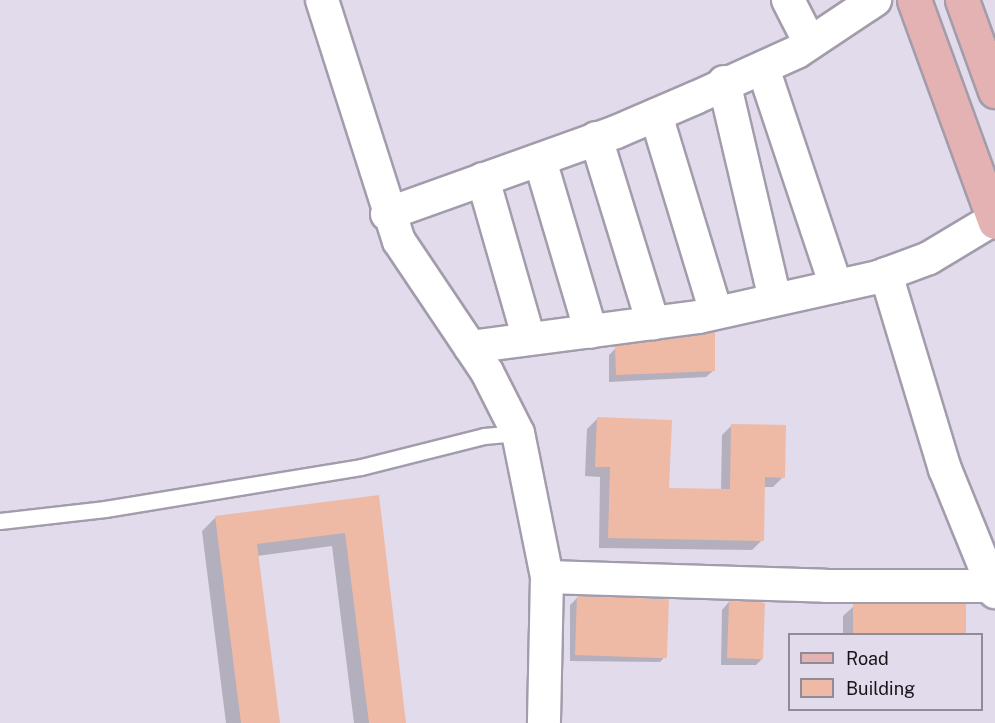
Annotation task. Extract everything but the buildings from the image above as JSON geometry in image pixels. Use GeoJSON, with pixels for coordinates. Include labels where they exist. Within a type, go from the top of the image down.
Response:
{"type":"FeatureCollection","features":[{"type":"Feature","properties":{"kind":"main road"},"geometry":{"type":"LineString","coordinates":[[914,0],[994,221]]}},
{"type":"Feature","properties":{"kind":"main road"},"geometry":{"type":"LineString","coordinates":[[962,0],[995,91]]}},
{"type":"Feature","properties":{"kind":"street"},"geometry":{"type":"LineString","coordinates":[[322,0],[387,214],[399,241],[470,347],[518,433],[548,577],[544,723]]}},
{"type":"Feature","properties":{"kind":"street"},"geometry":{"type":"LineString","coordinates":[[788,0],[810,43]]}},
{"type":"Feature","properties":{"kind":"street"},"geometry":{"type":"LineString","coordinates":[[387,214],[540,160],[656,115],[724,82],[763,68],[810,43],[875,0]]}},
{"type":"Feature","properties":{"kind":"street"},"geometry":{"type":"LineString","coordinates":[[973,0],[995,46]]}},
{"type":"Feature","properties":{"kind":"street"},"geometry":{"type":"LineString","coordinates":[[763,68],[836,286]]}},
{"type":"Feature","properties":{"kind":"street"},"geometry":{"type":"LineString","coordinates":[[724,82],[775,299]]}},
{"type":"Feature","properties":{"kind":"street"},"geometry":{"type":"LineString","coordinates":[[656,115],[716,312]]}},
{"type":"Feature","properties":{"kind":"street"},"geometry":{"type":"LineString","coordinates":[[596,138],[653,323]]}},
{"type":"Feature","properties":{"kind":"street"},"geometry":{"type":"LineString","coordinates":[[540,160],[591,332]]}},
{"type":"Feature","properties":{"kind":"street"},"geometry":{"type":"LineString","coordinates":[[483,179],[529,339]]}},
{"type":"Feature","properties":{"kind":"street"},"geometry":{"type":"LineString","coordinates":[[470,347],[591,332],[716,312],[886,274],[929,258],[994,221]]}},
{"type":"Feature","properties":{"kind":"street"},"geometry":{"type":"LineString","coordinates":[[548,577],[826,586],[994,588],[945,469],[886,274]]}},
{"type":"Feature","properties":{"kind":"lane"},"geometry":{"type":"LineString","coordinates":[[0,521],[105,509],[361,467],[484,436],[518,433]]}}]}
